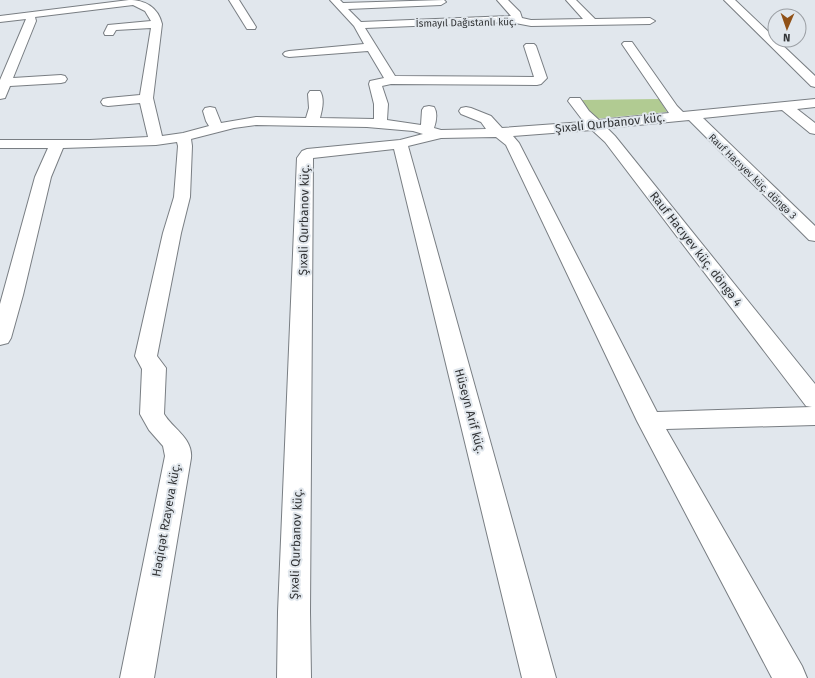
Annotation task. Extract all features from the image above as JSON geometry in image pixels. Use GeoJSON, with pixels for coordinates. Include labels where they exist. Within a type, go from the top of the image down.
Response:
{"type":"FeatureCollection","features":[{"type":"Feature","properties":{"kind":"street"},"geometry":{"type":"LineString","coordinates":[[56,11],[58,0]]}},
{"type":"Feature","properties":{"kind":"street"},"geometry":{"type":"LineString","coordinates":[[234,0],[251,27]]}},
{"type":"Feature","properties":{"kind":"street"},"geometry":{"type":"LineString","coordinates":[[502,0],[516,14],[517,19]]}},
{"type":"Feature","properties":{"kind":"street"},"geometry":{"type":"LineString","coordinates":[[571,0],[592,22]]}},
{"type":"Feature","properties":{"kind":"street"},"geometry":{"type":"LineString","coordinates":[[729,0],[815,84]]}},
{"type":"Feature","properties":{"kind":"street"},"geometry":{"type":"LineString","coordinates":[[0,19],[134,1],[149,9],[154,14],[157,24],[146,98],[156,141]]}},
{"type":"Feature","properties":{"kind":"street"},"geometry":{"type":"LineString","coordinates":[[338,3],[441,2]]}},
{"type":"Feature","properties":{"kind":"street"},"geometry":{"type":"LineString","coordinates":[[338,3],[358,25],[391,80]]}},
{"type":"Feature","properties":{"kind":"street"},"geometry":{"type":"LineString","coordinates":[[0,95],[31,21],[31,18],[28,15]]}},
{"type":"Feature","properties":{"kind":"street","name":"İsmayıl Dağıstanlı küç."},"geometry":{"type":"LineString","coordinates":[[358,25],[517,19],[531,23],[650,21]]}},
{"type":"Feature","properties":{"kind":"street"},"geometry":{"type":"LineString","coordinates":[[474,20],[481,32]]}},
{"type":"Feature","properties":{"kind":"street"},"geometry":{"type":"LineString","coordinates":[[109,33],[112,27],[157,24]]}},
{"type":"Feature","properties":{"kind":"street","name":"Rauf Hacıyev küç. döngə 3"},"geometry":{"type":"LineString","coordinates":[[628,44],[672,109],[685,116],[815,236]]}},
{"type":"Feature","properties":{"kind":"street"},"geometry":{"type":"LineString","coordinates":[[379,124],[381,116],[380,94],[375,84],[391,80],[537,81],[541,78],[530,46]]}},
{"type":"Feature","properties":{"kind":"street"},"geometry":{"type":"LineString","coordinates":[[289,54],[372,48]]}},
{"type":"Feature","properties":{"kind":"street"},"geometry":{"type":"LineString","coordinates":[[312,52],[318,65]]}},
{"type":"Feature","properties":{"kind":"street"},"geometry":{"type":"LineString","coordinates":[[6,82],[60,79]]}},
{"type":"Feature","properties":{"kind":"street"},"geometry":{"type":"LineString","coordinates":[[312,122],[316,108],[315,94]]}},
{"type":"Feature","properties":{"kind":"street"},"geometry":{"type":"LineString","coordinates":[[108,102],[146,98]]}},
{"type":"Feature","properties":{"kind":"street","name":"Rauf Hacıyev küç. döngə 4"},"geometry":{"type":"LineString","coordinates":[[575,101],[595,125],[610,139],[815,400]]}},
{"type":"Feature","properties":{"kind":"street","name":"Şıxəli Qurbanov küç."},"geometry":{"type":"LineString","coordinates":[[294,678],[294,612],[305,158],[307,154],[400,144],[434,131],[501,133],[815,103]]}},
{"type":"Feature","properties":{"kind":"street"},"geometry":{"type":"LineString","coordinates":[[785,106],[815,130]]}},
{"type":"Feature","properties":{"kind":"street"},"geometry":{"type":"LineString","coordinates":[[429,110],[429,123],[434,131]]}},
{"type":"Feature","properties":{"kind":"street"},"geometry":{"type":"LineString","coordinates":[[210,111],[213,121],[218,128]]}},
{"type":"Feature","properties":{"kind":"street"},"geometry":{"type":"LineString","coordinates":[[466,111],[482,116],[490,125],[512,142],[648,421],[790,678]]}},
{"type":"Feature","properties":{"kind":"street"},"geometry":{"type":"LineString","coordinates":[[0,144],[57,145],[156,141],[183,137],[218,128],[234,129],[249,116],[312,122],[379,124],[434,131]]}},
{"type":"Feature","properties":{"kind":"street","name":"Həqiqət Rzayeva küç."},"geometry":{"type":"LineString","coordinates":[[137,678],[177,464],[178,451],[171,437],[154,421],[152,414],[154,368],[146,356],[172,233],[182,197],[185,146],[183,137]]}},
{"type":"Feature","properties":{"kind":"street","name":"Hüseyn Arif küç."},"geometry":{"type":"LineString","coordinates":[[400,144],[539,678]]}},
{"type":"Feature","properties":{"kind":"street"},"geometry":{"type":"LineString","coordinates":[[0,338],[13,295],[42,177],[57,145]]}},
{"type":"Feature","properties":{"kind":"street"},"geometry":{"type":"LineString","coordinates":[[648,421],[815,416]]}},
{"type":"Feature","properties":{"kind":"green space"},"geometry":{"type":"Polygon","coordinates":[[[659,99],[667,112],[594,119],[581,100],[659,99]]]}}]}
